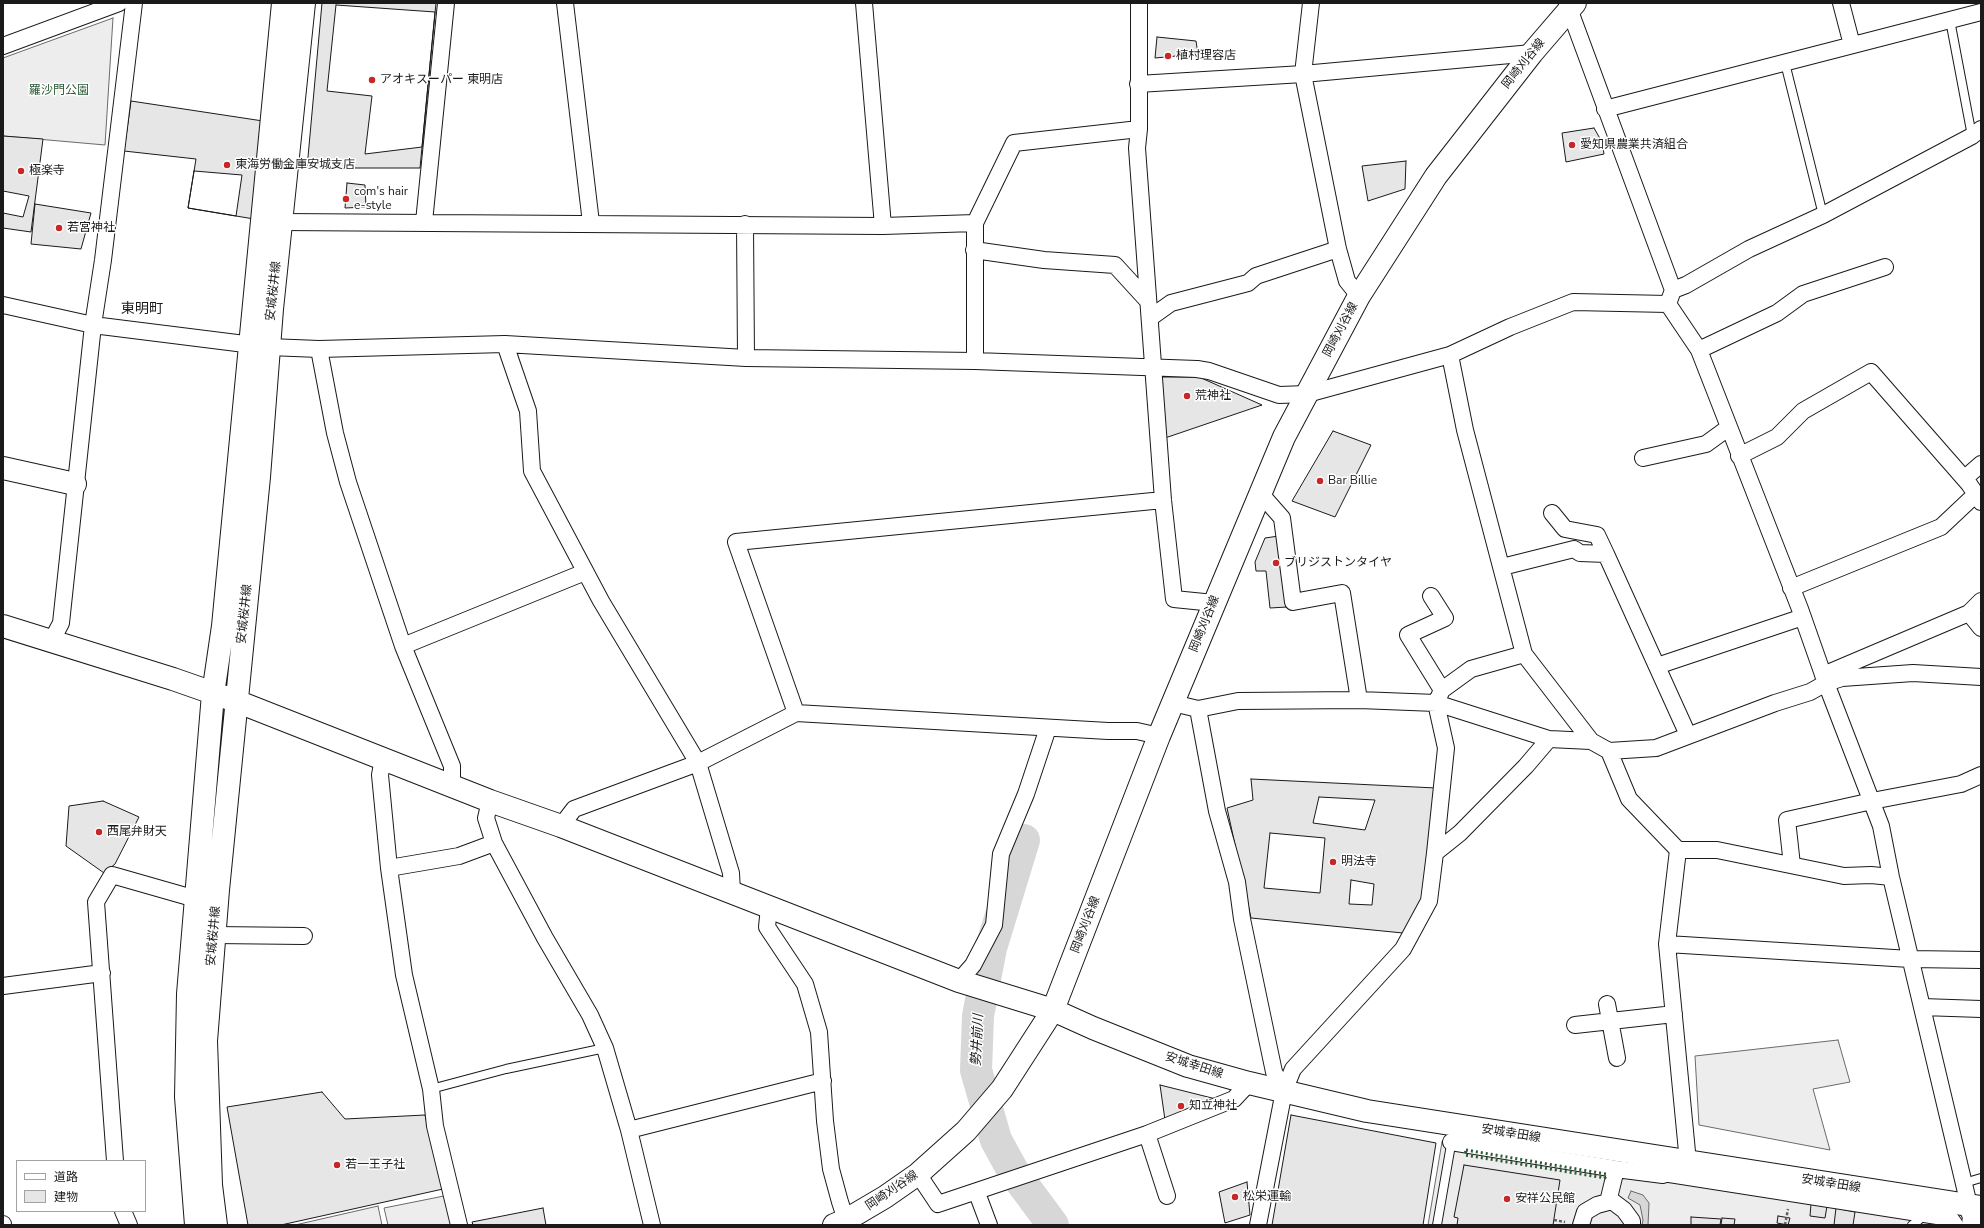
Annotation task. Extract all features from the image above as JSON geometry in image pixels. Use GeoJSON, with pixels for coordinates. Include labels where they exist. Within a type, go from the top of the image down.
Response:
{"type":"FeatureCollection","features":[{"type":"Feature","properties":{"kind":"main road","name":"安城桜井線"},"geometry":{"type":"LineString","coordinates":[[216,1225],[211,1185],[206,1041],[214,935],[236,701],[259,478],[260,346],[283,3]]}},
{"type":"Feature","properties":{"kind":"main road","name":"安城桜井線"},"geometry":{"type":"LineString","coordinates":[[196,1225],[186,1097],[188,994],[213,694],[260,346],[282,222],[304,3]]}},
{"type":"Feature","properties":{"kind":"main road","name":"岡崎刈谷線"},"geometry":{"type":"LineString","coordinates":[[840,1222],[885,1197],[918,1174],[966,1131],[1002,1089],[1053,1010],[1159,736],[1284,438],[1359,296],[1436,176],[1570,5]]}},
{"type":"Feature","properties":{"kind":"main road"},"geometry":{"type":"LineString","coordinates":[[3,468],[75,484]]}},
{"type":"Feature","properties":{"kind":"main road","name":"安城幸田線"},"geometry":{"type":"LineString","coordinates":[[3,626],[52,640],[236,701],[490,801],[561,826],[959,981],[1053,1010],[1093,1028],[1188,1066],[1249,1083],[1367,1111],[1453,1134],[1688,1162],[1922,1198],[1974,1213]]}},
{"type":"Feature","properties":{"kind":"street"},"geometry":{"type":"LineString","coordinates":[[3,46],[119,3]]}},
{"type":"Feature","properties":{"kind":"street"},"geometry":{"type":"LineString","coordinates":[[52,640],[61,622],[92,325],[103,260],[134,3]]}},
{"type":"Feature","properties":{"kind":"street"},"geometry":{"type":"LineString","coordinates":[[424,222],[446,3]]}},
{"type":"Feature","properties":{"kind":"street"},"geometry":{"type":"LineString","coordinates":[[565,3],[591,223]]}},
{"type":"Feature","properties":{"kind":"street"},"geometry":{"type":"LineString","coordinates":[[864,3],[883,226]]}},
{"type":"Feature","properties":{"kind":"street"},"geometry":{"type":"LineString","coordinates":[[1139,3],[1139,129],[1137,148],[1147,300],[1154,367],[1163,500],[1174,599],[1214,603]]}},
{"type":"Feature","properties":{"kind":"street"},"geometry":{"type":"LineString","coordinates":[[1311,3],[1304,74],[1338,249],[1347,281],[1359,296]]}},
{"type":"Feature","properties":{"kind":"street"},"geometry":{"type":"LineString","coordinates":[[1841,3],[1852,45]]}},
{"type":"Feature","properties":{"kind":"street"},"geometry":{"type":"LineString","coordinates":[[1570,5],[1671,297],[1699,350],[1728,428],[1803,617],[1824,679],[1881,826],[1891,877],[1964,1183],[1974,1213]]}},
{"type":"Feature","properties":{"kind":"street"},"geometry":{"type":"LineString","coordinates":[[1605,109],[1981,12]]}},
{"type":"Feature","properties":{"kind":"street"},"geometry":{"type":"LineString","coordinates":[[1138,84],[1304,74],[1532,53]]}},
{"type":"Feature","properties":{"kind":"street"},"geometry":{"type":"LineString","coordinates":[[975,361],[975,223],[1014,143],[1139,129]]}},
{"type":"Feature","properties":{"kind":"street"},"geometry":{"type":"LineString","coordinates":[[3,305],[92,325],[260,346],[319,349],[505,344],[746,358],[975,361],[1154,367],[1209,371],[1279,395],[1307,394],[1450,354],[1510,327],[1573,302],[1671,297],[1686,285],[1749,249],[1823,215],[1977,132]]}},
{"type":"Feature","properties":{"kind":"street"},"geometry":{"type":"LineString","coordinates":[[282,222],[883,226],[975,223]]}},
{"type":"Feature","properties":{"kind":"street"},"geometry":{"type":"LineString","coordinates":[[745,224],[746,358]]}},
{"type":"Feature","properties":{"kind":"street"},"geometry":{"type":"LineString","coordinates":[[1150,318],[1171,303],[1248,283],[1256,276],[1338,249]]}},
{"type":"Feature","properties":{"kind":"street"},"geometry":{"type":"LineString","coordinates":[[974,250],[1044,260],[1115,265],[1147,300]]}},
{"type":"Feature","properties":{"kind":"street"},"geometry":{"type":"LineString","coordinates":[[1699,350],[1777,313],[1803,294],[1885,267]]}},
{"type":"Feature","properties":{"kind":"street"},"geometry":{"type":"LineString","coordinates":[[505,344],[528,411],[532,471],[601,601],[698,762],[731,873],[732,892]]}},
{"type":"Feature","properties":{"kind":"street"},"geometry":{"type":"LineString","coordinates":[[319,349],[335,433],[348,482],[403,646],[452,766],[452,786]]}},
{"type":"Feature","properties":{"kind":"street"},"geometry":{"type":"LineString","coordinates":[[1450,354],[1465,430],[1524,654],[1591,742]]}},
{"type":"Feature","properties":{"kind":"street"},"geometry":{"type":"LineString","coordinates":[[1739,456],[1777,437],[1803,411],[1872,372],[1965,478],[1978,498],[1941,527],[1791,588]]}},
{"type":"Feature","properties":{"kind":"street"},"geometry":{"type":"LineString","coordinates":[[1643,458],[1706,444],[1728,428]]}},
{"type":"Feature","properties":{"kind":"street"},"geometry":{"type":"LineString","coordinates":[[1965,478],[1981,464]]}},
{"type":"Feature","properties":{"kind":"street"},"geometry":{"type":"LineString","coordinates":[[1260,493],[1282,518],[1293,602],[1342,592],[1359,700]]}},
{"type":"Feature","properties":{"kind":"street"},"geometry":{"type":"LineString","coordinates":[[796,713],[736,542],[1163,500]]}},
{"type":"Feature","properties":{"kind":"street"},"geometry":{"type":"LineString","coordinates":[[1552,513],[1564,529],[1597,535],[1688,735]]}},
{"type":"Feature","properties":{"kind":"street"},"geometry":{"type":"LineString","coordinates":[[1502,567],[1574,549],[1580,553],[1606,554]]}},
{"type":"Feature","properties":{"kind":"street"},"geometry":{"type":"LineString","coordinates":[[403,646],[585,572]]}},
{"type":"Feature","properties":{"kind":"street"},"geometry":{"type":"LineString","coordinates":[[1258,1225],[1284,1091],[1293,1069],[1403,949],[1429,901],[1446,748],[1439,696],[1408,635],[1445,618],[1431,596]]}},
{"type":"Feature","properties":{"kind":"street"},"geometry":{"type":"LineString","coordinates":[[1173,703],[1198,709],[1238,702],[1359,700],[1439,696],[1549,739],[1591,742],[1609,751],[1656,748],[1775,703],[1810,692],[1824,679],[1969,613],[1981,601]]}},
{"type":"Feature","properties":{"kind":"street"},"geometry":{"type":"LineString","coordinates":[[1969,613],[1981,628]]}},
{"type":"Feature","properties":{"kind":"street"},"geometry":{"type":"LineString","coordinates":[[1657,666],[1803,617]]}},
{"type":"Feature","properties":{"kind":"street"},"geometry":{"type":"LineString","coordinates":[[1439,696],[1471,669],[1524,654]]}},
{"type":"Feature","properties":{"kind":"street"},"geometry":{"type":"LineString","coordinates":[[1824,679],[1913,673],[1981,677]]}},
{"type":"Feature","properties":{"kind":"street"},"geometry":{"type":"LineString","coordinates":[[1198,709],[1217,811],[1237,882],[1242,919],[1274,1072],[1284,1091]]}},
{"type":"Feature","properties":{"kind":"street"},"geometry":{"type":"LineString","coordinates":[[561,826],[574,809],[698,762],[796,713],[1108,732],[1137,731],[1159,736]]}},
{"type":"Feature","properties":{"kind":"street"},"geometry":{"type":"LineString","coordinates":[[959,981],[973,965],[994,925],[1001,854],[1026,794],[1048,728]]}},
{"type":"Feature","properties":{"kind":"street"},"geometry":{"type":"LineString","coordinates":[[1435,853],[1460,833],[1526,766],[1549,739]]}},
{"type":"Feature","properties":{"kind":"street"},"geometry":{"type":"LineString","coordinates":[[1609,751],[1629,799],[1678,850],[1717,850],[1844,876],[1871,875],[1891,877]]}},
{"type":"Feature","properties":{"kind":"street"},"geometry":{"type":"LineString","coordinates":[[383,758],[380,776],[389,868],[404,975],[431,1089],[435,1126],[459,1225]]}},
{"type":"Feature","properties":{"kind":"street"},"geometry":{"type":"LineString","coordinates":[[1792,865],[1787,820],[1872,801],[1961,784],[1981,775]]}},
{"type":"Feature","properties":{"kind":"street"},"geometry":{"type":"LineString","coordinates":[[490,801],[486,818],[494,843],[545,938],[590,1015],[605,1048],[629,1130],[652,1225]]}},
{"type":"Feature","properties":{"kind":"street"},"geometry":{"type":"LineString","coordinates":[[389,868],[459,856],[494,843]]}},
{"type":"Feature","properties":{"kind":"street"},"geometry":{"type":"LineString","coordinates":[[1678,850],[1667,944],[1688,1162]]}},
{"type":"Feature","properties":{"kind":"street"},"geometry":{"type":"LineString","coordinates":[[115,1160],[96,902],[112,875],[196,899]]}},
{"type":"Feature","properties":{"kind":"street"},"geometry":{"type":"LineString","coordinates":[[769,907],[767,927],[805,984],[820,1032],[825,1121],[831,1169],[840,1202],[840,1222]]}},
{"type":"Feature","properties":{"kind":"street"},"geometry":{"type":"LineString","coordinates":[[214,935],[304,936]]}},
{"type":"Feature","properties":{"kind":"street"},"geometry":{"type":"LineString","coordinates":[[1667,944],[1910,958],[1981,960]]}},
{"type":"Feature","properties":{"kind":"street"},"geometry":{"type":"LineString","coordinates":[[3,986],[102,973]]}},
{"type":"Feature","properties":{"kind":"street"},"geometry":{"type":"LineString","coordinates":[[1607,1004],[1617,1058]]}},
{"type":"Feature","properties":{"kind":"street"},"geometry":{"type":"LineString","coordinates":[[1922,1007],[1981,1009]]}},
{"type":"Feature","properties":{"kind":"street"},"geometry":{"type":"LineString","coordinates":[[1575,1025],[1674,1014]]}},
{"type":"Feature","properties":{"kind":"street"},"geometry":{"type":"LineString","coordinates":[[629,1130],[823,1081]]}},
{"type":"Feature","properties":{"kind":"street"},"geometry":{"type":"LineString","coordinates":[[918,1174],[938,1204],[977,1193],[1146,1134],[1234,1099],[1249,1083]]}},
{"type":"Feature","properties":{"kind":"street"},"geometry":{"type":"LineString","coordinates":[[1146,1134],[1166,1196]]}},
{"type":"Feature","properties":{"kind":"street"},"geometry":{"type":"LineString","coordinates":[[1453,1134],[1616,1169],[1663,1175],[1663,1173],[1950,1218],[1955,1225]]}},
{"type":"Feature","properties":{"kind":"street"},"geometry":{"type":"LineString","coordinates":[[1608,1202],[1616,1169]]}},
{"type":"Feature","properties":{"kind":"street"},"geometry":{"type":"LineString","coordinates":[[977,1193],[989,1225]]}},
{"type":"Feature","properties":{"kind":"street"},"geometry":{"type":"LineString","coordinates":[[1581,1225],[1585,1212],[1597,1205],[1612,1201],[1624,1210],[1632,1221],[1632,1225]]}},
{"type":"Feature","properties":{"kind":"street"},"geometry":{"type":"LineString","coordinates":[[123,1212],[129,1225]]}},
{"type":"Feature","properties":{"kind":"lane"},"geometry":{"type":"LineString","coordinates":[[1950,20],[1977,132]]}},
{"type":"Feature","properties":{"kind":"lane"},"geometry":{"type":"LineString","coordinates":[[1785,63],[1823,215]]}},
{"type":"Feature","properties":{"kind":"lane"},"geometry":{"type":"LineString","coordinates":[[431,1089],[506,1069],[605,1048]]}},
{"type":"Feature","properties":{"kind":"lane"},"geometry":{"type":"LineString","coordinates":[[1437,1225],[1453,1134]]}},
{"type":"Feature","properties":{"kind":"lane"},"geometry":{"type":"LineString","coordinates":[[1964,1183],[1981,1178]]}},
{"type":"Feature","properties":{"kind":"lane"},"geometry":{"type":"LineString","coordinates":[[1912,1225],[1920,1220],[1922,1198]]}},
{"type":"Feature","properties":{"kind":"path"},"geometry":{"type":"LineString","coordinates":[[1785,1225],[1787,1215]]}},
{"type":"Feature","properties":{"kind":"shaded area","name":"羅沙門公園"},"geometry":{"type":"Polygon","coordinates":[[[113,18],[105,145],[3,136],[3,58],[113,18]]]}},
{"type":"Feature","properties":{"kind":"shaded area"},"geometry":{"type":"Polygon","coordinates":[[[1838,1040],[1850,1082],[1813,1089],[1830,1150],[1699,1125],[1695,1056],[1838,1040]]]}},
{"type":"Feature","properties":{"kind":"shaded area"},"geometry":{"type":"Polygon","coordinates":[[[1442,1142],[1666,1181],[1951,1225],[1428,1225],[1442,1142]]]}},
{"type":"Feature","properties":{"kind":"shaded area"},"geometry":{"type":"Polygon","coordinates":[[[1631,1191],[1643,1195],[1649,1203],[1648,1225],[1642,1225],[1643,1220],[1640,1205],[1628,1198],[1631,1191]]]}},
{"type":"Feature","properties":{"kind":"shaded area"},"geometry":{"type":"Polygon","coordinates":[[[444,1196],[452,1225],[388,1225],[384,1208],[444,1196]]]}},
{"type":"Feature","properties":{"kind":"shaded area"},"geometry":{"type":"Polygon","coordinates":[[[378,1206],[382,1225],[295,1225],[378,1206]]]}},
{"type":"Feature","properties":{"kind":"building","name":"アオキスーパー 東明店"},"geometry":{"type":"Polygon","coordinates":[[[322,3],[436,3],[420,168],[307,168],[322,3]]]}},
{"type":"Feature","properties":{"kind":"building","name":"アオキスーパー 東明店"},"geometry":{"type":"Polygon","coordinates":[[[336,5],[435,12],[422,147],[365,154],[372,96],[327,91],[336,5]]]}},
{"type":"Feature","properties":{"kind":"building"},"geometry":{"type":"Polygon","coordinates":[[[1157,37],[1196,41],[1198,54],[1155,58],[1157,37]]]}},
{"type":"Feature","properties":{"kind":"building","name":"東海労働金庫安城支店"},"geometry":{"type":"Polygon","coordinates":[[[131,101],[263,121],[254,219],[188,208],[196,159],[124,151],[131,101]]]}},
{"type":"Feature","properties":{"kind":"building"},"geometry":{"type":"Polygon","coordinates":[[[1594,128],[1602,142],[1604,154],[1566,162],[1562,133],[1594,128]]]}},
{"type":"Feature","properties":{"kind":"building","name":"極楽寺"},"geometry":{"type":"Polygon","coordinates":[[[3,136],[43,139],[31,232],[3,228],[3,136]]]}},
{"type":"Feature","properties":{"kind":"building"},"geometry":{"type":"Polygon","coordinates":[[[1406,161],[1405,189],[1368,201],[1362,166],[1406,161]]]}},
{"type":"Feature","properties":{"kind":"building"},"geometry":{"type":"Polygon","coordinates":[[[194,171],[242,175],[236,216],[188,208],[194,171]]]}},
{"type":"Feature","properties":{"kind":"building"},"geometry":{"type":"Polygon","coordinates":[[[347,183],[365,185],[366,207],[345,208],[347,183]]]}},
{"type":"Feature","properties":{"kind":"building"},"geometry":{"type":"Polygon","coordinates":[[[3,191],[29,196],[23,217],[3,213],[3,191]]]}},
{"type":"Feature","properties":{"kind":"building","name":"若宮神社"},"geometry":{"type":"Polygon","coordinates":[[[35,204],[91,213],[81,249],[31,244],[35,204]]]}},
{"type":"Feature","properties":{"kind":"building"},"geometry":{"type":"Polygon","coordinates":[[[1161,377],[1199,377],[1262,405],[1165,438],[1161,377]]]}},
{"type":"Feature","properties":{"kind":"building"},"geometry":{"type":"Polygon","coordinates":[[[1333,431],[1371,445],[1335,517],[1292,501],[1333,431]]]}},
{"type":"Feature","properties":{"kind":"building"},"geometry":{"type":"Polygon","coordinates":[[[1279,536],[1287,607],[1270,608],[1266,571],[1256,571],[1255,562],[1265,538],[1279,536]]]}},
{"type":"Feature","properties":{"kind":"building","name":"明法寺"},"geometry":{"type":"Polygon","coordinates":[[[1251,779],[1436,788],[1424,898],[1403,933],[1251,918],[1227,808],[1253,800],[1251,779]]]}},
{"type":"Feature","properties":{"kind":"building"},"geometry":{"type":"Polygon","coordinates":[[[1319,797],[1375,800],[1365,830],[1313,823],[1319,797]]]}},
{"type":"Feature","properties":{"kind":"building","name":"西尾弁財天"},"geometry":{"type":"Polygon","coordinates":[[[103,801],[139,817],[115,864],[104,873],[66,846],[69,806],[103,801]]]}},
{"type":"Feature","properties":{"kind":"building"},"geometry":{"type":"Polygon","coordinates":[[[1270,833],[1325,838],[1320,893],[1264,888],[1270,833]]]}},
{"type":"Feature","properties":{"kind":"building"},"geometry":{"type":"Polygon","coordinates":[[[1351,880],[1374,884],[1372,905],[1349,904],[1351,880]]]}},
{"type":"Feature","properties":{"kind":"building"},"geometry":{"type":"Polygon","coordinates":[[[1160,1085],[1216,1099],[1165,1120],[1160,1085]]]}},
{"type":"Feature","properties":{"kind":"building","name":"若一王子社"},"geometry":{"type":"Polygon","coordinates":[[[322,1092],[345,1119],[425,1115],[443,1189],[281,1225],[248,1225],[227,1107],[322,1092]]]}},
{"type":"Feature","properties":{"kind":"building"},"geometry":{"type":"Polygon","coordinates":[[[1291,1115],[1436,1143],[1423,1225],[1272,1225],[1291,1115]]]}},
{"type":"Feature","properties":{"kind":"building","name":"安祥公民館"},"geometry":{"type":"Polygon","coordinates":[[[1464,1165],[1560,1180],[1553,1225],[1457,1225],[1458,1218],[1454,1217],[1464,1165]]]}},
{"type":"Feature","properties":{"kind":"building"},"geometry":{"type":"Polygon","coordinates":[[[1247,1182],[1250,1215],[1225,1223],[1219,1192],[1247,1182]]]}},
{"type":"Feature","properties":{"kind":"building"},"geometry":{"type":"Polygon","coordinates":[[[1811,1204],[1827,1206],[1825,1218],[1810,1216],[1811,1204]]]}},
{"type":"Feature","properties":{"kind":"building"},"geometry":{"type":"Polygon","coordinates":[[[543,1208],[546,1225],[473,1225],[472,1222],[543,1208]]]}},
{"type":"Feature","properties":{"kind":"building"},"geometry":{"type":"Polygon","coordinates":[[[1836,1208],[1855,1212],[1853,1225],[1834,1225],[1836,1208]]]}},
{"type":"Feature","properties":{"kind":"building"},"geometry":{"type":"Polygon","coordinates":[[[1778,1216],[1790,1218],[1788,1225],[1777,1223],[1778,1216]]]}},
{"type":"Feature","properties":{"kind":"building"},"geometry":{"type":"Polygon","coordinates":[[[1691,1217],[1721,1219],[1720,1225],[1691,1225],[1691,1217]]]}},
{"type":"Feature","properties":{"kind":"building"},"geometry":{"type":"Polygon","coordinates":[[[1722,1218],[1735,1219],[1734,1225],[1721,1225],[1722,1218]]]}},
{"type":"Feature","properties":{"kind":"waterway","name":"勢井前川"},"geometry":{"type":"LineString","coordinates":[[1024,840],[991,948],[978,1016],[976,1070],[996,1140],[1013,1171],[1053,1225]]}},
{"type":"Feature","properties":{"kind":"hedge"},"geometry":{"type":"LineString","coordinates":[[1466,1150],[1606,1174],[1605,1178],[1465,1155],[1466,1150]]}},
{"type":"Feature","properties":{"kind":"place","name":"植村理容店"},"geometry":{"type":"Point","coordinates":[1168,56]}},
{"type":"Feature","properties":{"kind":"place","name":"アオキスーパー 東明店"},"geometry":{"type":"Point","coordinates":[372,80]}},
{"type":"Feature","properties":{"kind":"place","name":"愛知県農業共済組合"},"geometry":{"type":"Point","coordinates":[1572,145]}},
{"type":"Feature","properties":{"kind":"place","name":"東海労働金庫安城支店"},"geometry":{"type":"Point","coordinates":[227,165]}},
{"type":"Feature","properties":{"kind":"place","name":"極楽寺"},"geometry":{"type":"Point","coordinates":[21,171]}},
{"type":"Feature","properties":{"kind":"place","name":"com's hair e-style"},"geometry":{"type":"Point","coordinates":[346,199]}},
{"type":"Feature","properties":{"kind":"place","name":"若宮神社"},"geometry":{"type":"Point","coordinates":[59,228]}},
{"type":"Feature","properties":{"kind":"place","name":"荒神社"},"geometry":{"type":"Point","coordinates":[1187,396]}},
{"type":"Feature","properties":{"kind":"place","name":"Bar Billie"},"geometry":{"type":"Point","coordinates":[1320,481]}},
{"type":"Feature","properties":{"kind":"place","name":"ブリジストンタイヤ"},"geometry":{"type":"Point","coordinates":[1276,563]}},
{"type":"Feature","properties":{"kind":"place","name":"西尾弁財天"},"geometry":{"type":"Point","coordinates":[99,832]}},
{"type":"Feature","properties":{"kind":"place","name":"明法寺"},"geometry":{"type":"Point","coordinates":[1333,862]}},
{"type":"Feature","properties":{"kind":"place","name":"知立神社"},"geometry":{"type":"Point","coordinates":[1181,1106]}},
{"type":"Feature","properties":{"kind":"place","name":"若一王子社"},"geometry":{"type":"Point","coordinates":[337,1165]}},
{"type":"Feature","properties":{"kind":"place","name":"松栄運輸"},"geometry":{"type":"Point","coordinates":[1235,1197]}},
{"type":"Feature","properties":{"kind":"place","name":"安祥公民館"},"geometry":{"type":"Point","coordinates":[1507,1199]}},
{"type":"Feature","properties":{"kind":"district","name":"東明町"},"geometry":{"type":"Point","coordinates":[142,310]}}]}
